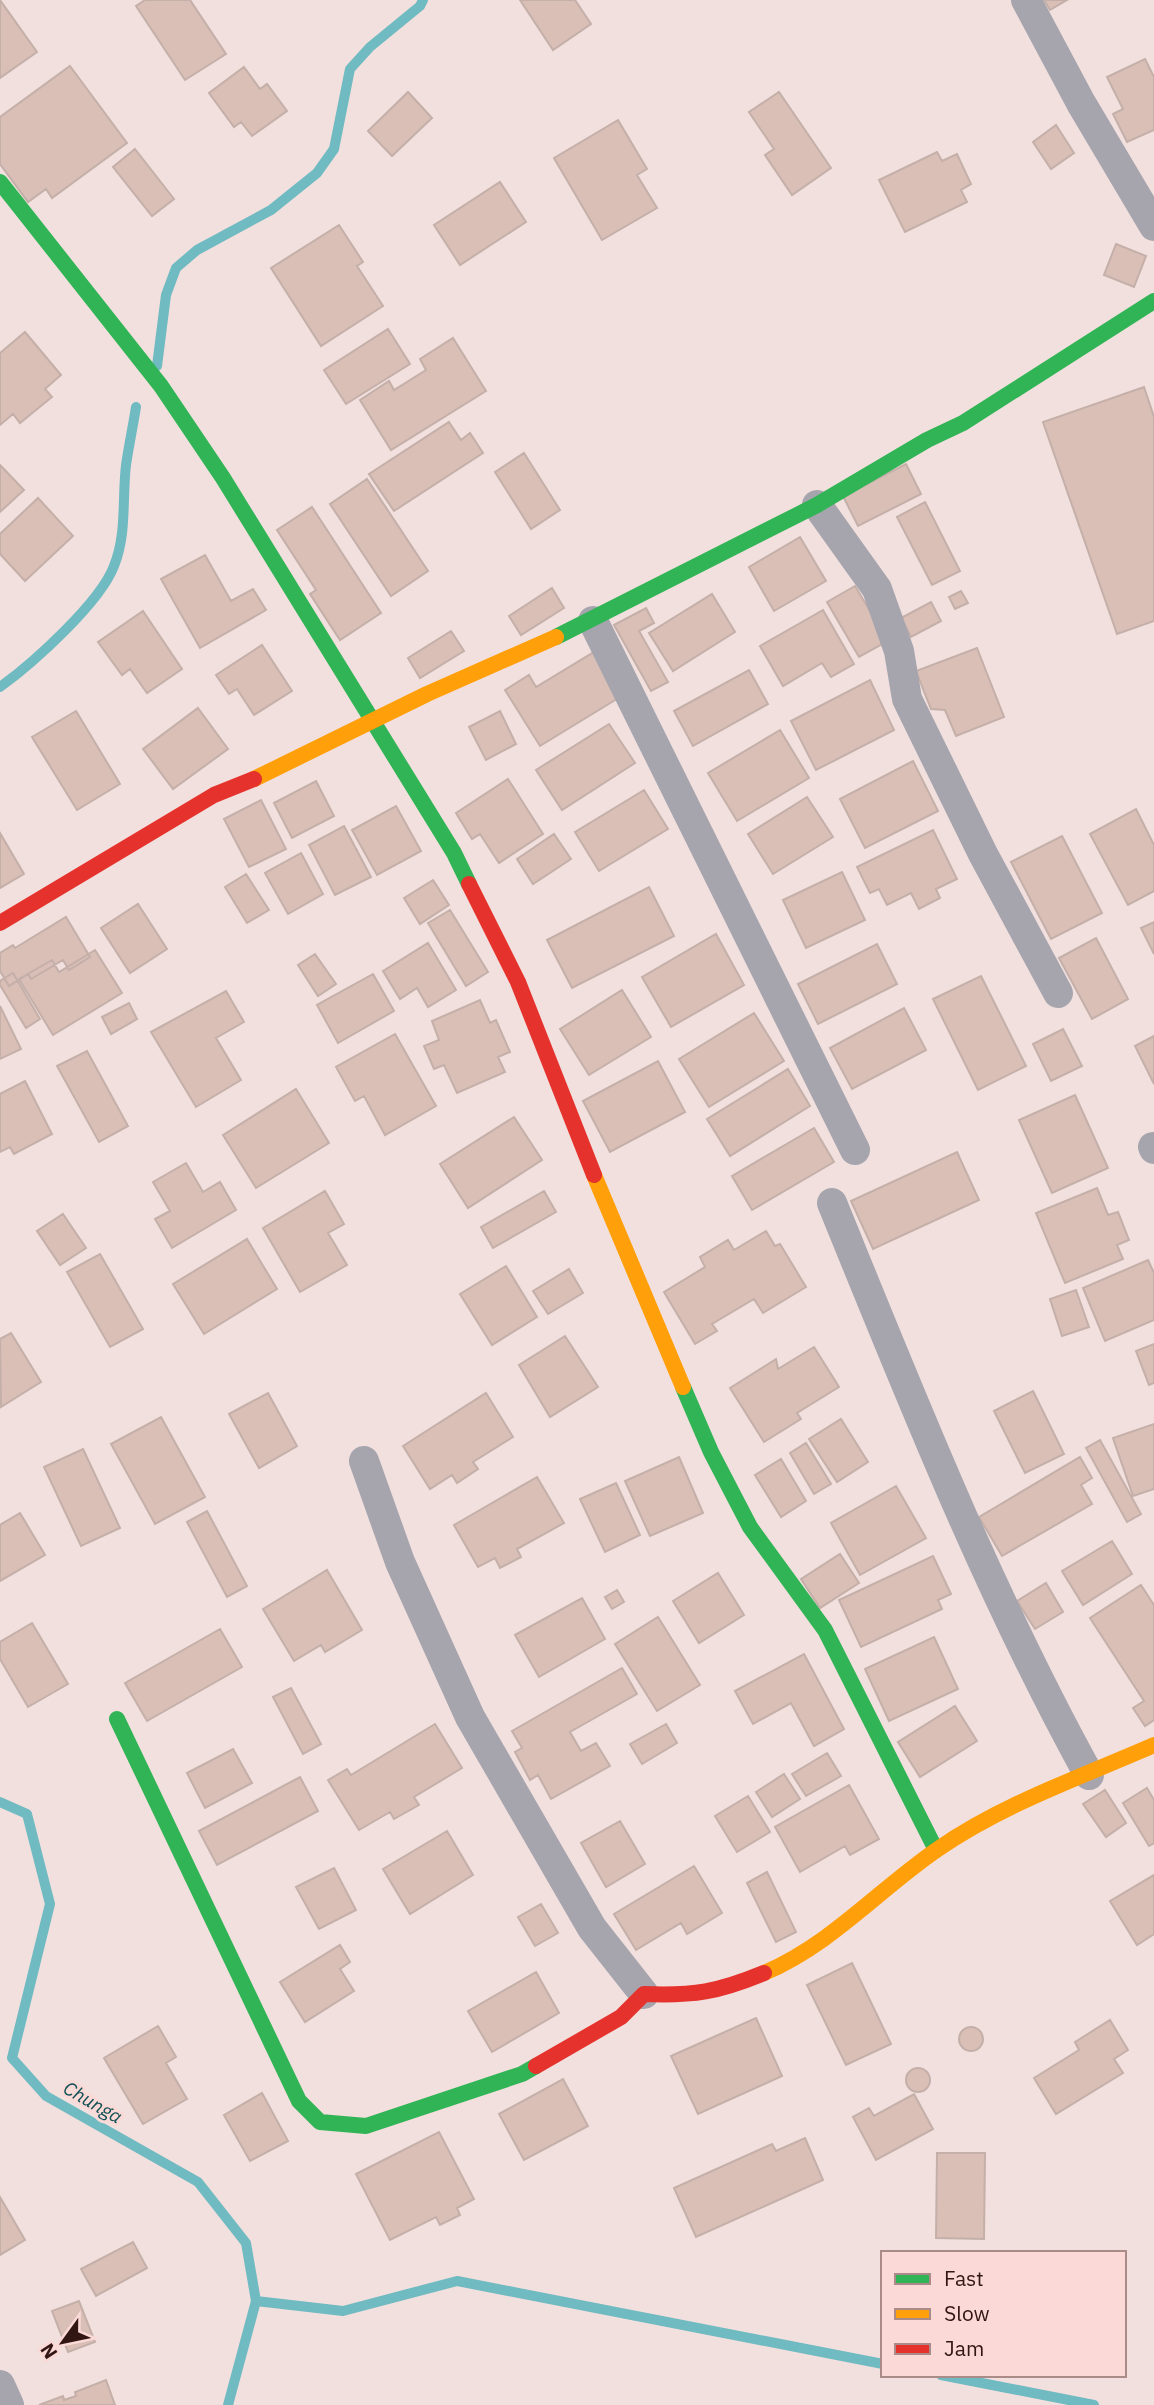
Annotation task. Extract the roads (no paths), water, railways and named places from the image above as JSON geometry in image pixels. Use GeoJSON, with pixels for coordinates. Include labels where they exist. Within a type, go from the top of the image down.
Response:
{"type":"FeatureCollection","features":[{"type":"Feature","properties":{"kind":"street"},"geometry":{"type":"LineString","coordinates":[[1026,0],[1081,103],[1154,226]]}},
{"type":"Feature","properties":{"kind":"street"},"geometry":{"type":"LineString","coordinates":[[0,182],[161,386],[223,478],[454,853],[517,982],[587,1160],[711,1452],[750,1527],[824,1630],[936,1850]]}},
{"type":"Feature","properties":{"kind":"street"},"geometry":{"type":"LineString","coordinates":[[0,923],[74,882],[214,795],[375,722],[427,694],[593,621],[817,505],[927,440],[963,423],[1154,301]]}},
{"type":"Feature","properties":{"kind":"street"},"geometry":{"type":"LineString","coordinates":[[817,505],[877,589],[899,651],[907,699],[983,854],[1058,993]]}},
{"type":"Feature","properties":{"kind":"street"},"geometry":{"type":"LineString","coordinates":[[593,621],[855,1150]]}},
{"type":"Feature","properties":{"kind":"street"},"geometry":{"type":"LineString","coordinates":[[832,1203],[932,1448],[1053,1709],[1089,1775]]}},
{"type":"Feature","properties":{"kind":"street"},"geometry":{"type":"LineString","coordinates":[[364,1461],[400,1562],[470,1717],[592,1928],[644,1994]]}},
{"type":"Feature","properties":{"kind":"street"},"geometry":{"type":"LineString","coordinates":[[117,1719],[299,2101],[320,2122],[366,2126],[522,2074],[621,2017],[644,1994],[688,1996],[728,1988],[775,1968],[831,1936],[936,1850],[986,1819],[1154,1745]]}},
{"type":"Feature","properties":{"kind":"street"},"geometry":{"type":"LineString","coordinates":[[0,2385],[9,2405]]}},
{"type":"Feature","properties":{"kind":"waterway"},"geometry":{"type":"LineString","coordinates":[[157,366],[166,295],[176,268],[197,250],[271,210],[317,173],[334,149],[350,69],[370,47],[420,6],[423,0]]}},
{"type":"Feature","properties":{"kind":"waterway"},"geometry":{"type":"LineString","coordinates":[[0,687],[64,632],[95,597],[114,566],[121,542],[126,465],[136,407]]}},
{"type":"Feature","properties":{"kind":"waterway","name":"Chunga"},"geometry":{"type":"LineString","coordinates":[[0,1802],[27,1814],[50,1904],[12,2058],[46,2096],[198,2182],[246,2243],[256,2301],[228,2405]]}},
{"type":"Feature","properties":{"kind":"waterway"},"geometry":{"type":"LineString","coordinates":[[256,2301],[343,2311],[457,2281],[881,2364]]}},
{"type":"Feature","properties":{"kind":"waterway"},"geometry":{"type":"LineString","coordinates":[[951,2377],[1094,2405]]}}]}
